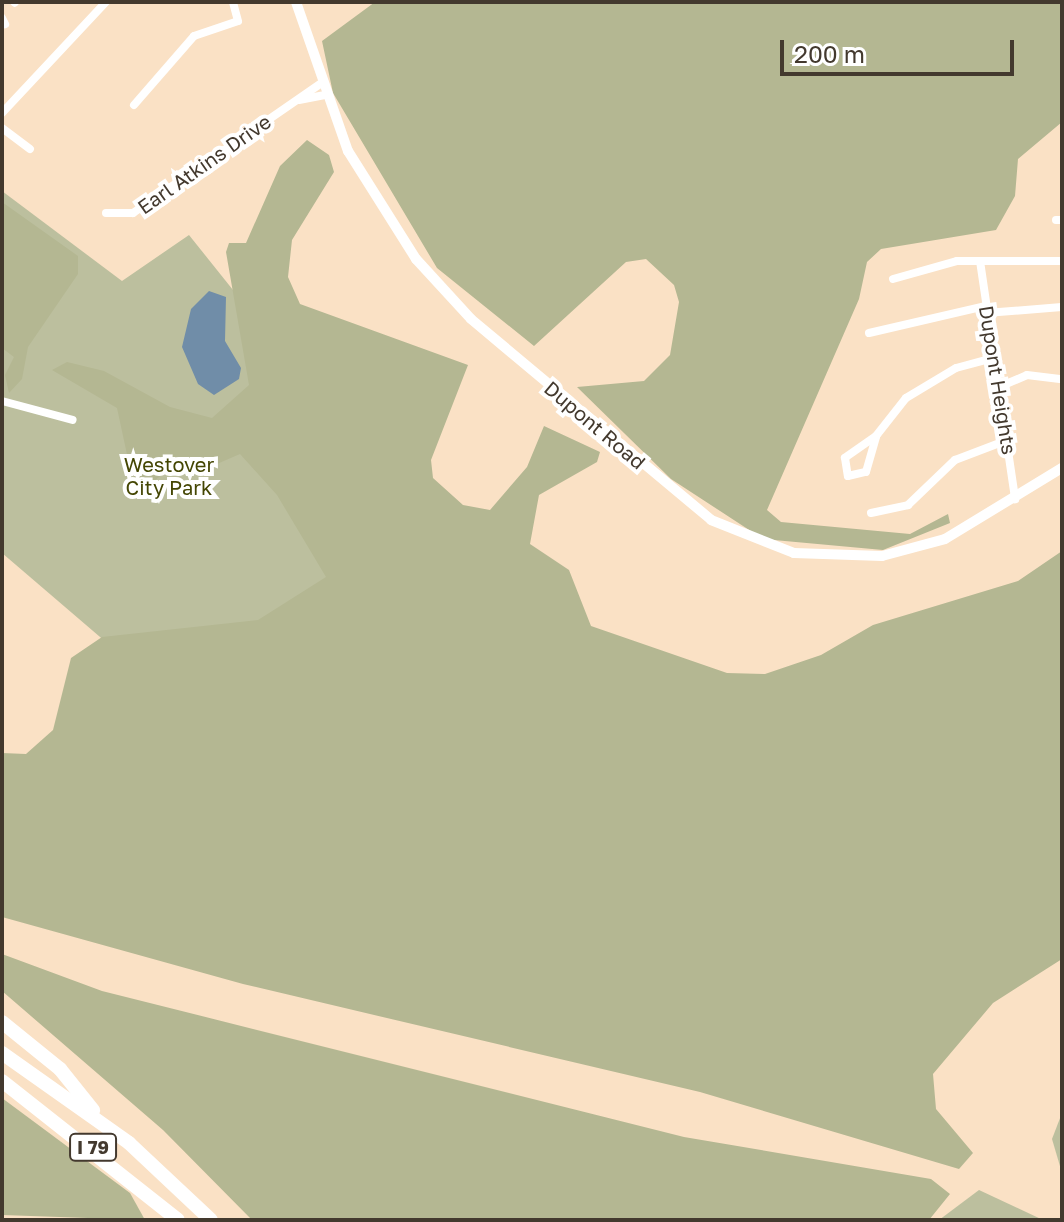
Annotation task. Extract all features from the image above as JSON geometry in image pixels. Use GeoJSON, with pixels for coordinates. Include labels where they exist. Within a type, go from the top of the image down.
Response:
{"type":"FeatureCollection","features":[{"type":"Feature","properties":{"kind":"highway"},"geometry":{"type":"LineString","coordinates":[[2,1022],[60,1069],[106,1126]]}},
{"type":"Feature","properties":{"kind":"highway","name":"I 79"},"geometry":{"type":"LineString","coordinates":[[2,1053],[106,1126],[211,1220]]}},
{"type":"Feature","properties":{"kind":"highway","name":"I 79"},"geometry":{"type":"LineString","coordinates":[[2,1081],[178,1220]]}},
{"type":"Feature","properties":{"kind":"street"},"geometry":{"type":"LineString","coordinates":[[2,113],[106,2]]}},
{"type":"Feature","properties":{"kind":"street"},"geometry":{"type":"LineString","coordinates":[[134,105],[194,36],[238,21],[233,2]]}},
{"type":"Feature","properties":{"kind":"street","name":"Dupont Road"},"geometry":{"type":"LineString","coordinates":[[296,2],[322,90],[364,182],[441,289],[711,520],[794,553],[862,558],[945,539],[1062,468]]}},
{"type":"Feature","properties":{"kind":"street","name":"Earl Atkins Drive"},"geometry":{"type":"LineString","coordinates":[[106,213],[133,213],[298,100],[322,90]]}},
{"type":"Feature","properties":{"kind":"street"},"geometry":{"type":"LineString","coordinates":[[2,128],[30,149]]}},
{"type":"Feature","properties":{"kind":"street","name":"Dupont Heights"},"geometry":{"type":"LineString","coordinates":[[980,261],[993,358],[1010,439],[1015,499]]}},
{"type":"Feature","properties":{"kind":"street"},"geometry":{"type":"LineString","coordinates":[[893,279],[937,264],[1062,261]]}},
{"type":"Feature","properties":{"kind":"street"},"geometry":{"type":"LineString","coordinates":[[869,333],[986,309],[1062,307]]}},
{"type":"Feature","properties":{"kind":"street"},"geometry":{"type":"LineString","coordinates":[[876,436],[866,472],[848,476],[845,458],[876,436],[922,386],[993,358]]}},
{"type":"Feature","properties":{"kind":"street"},"geometry":{"type":"LineString","coordinates":[[999,387],[1027,375],[1062,379]]}},
{"type":"Feature","properties":{"kind":"street"},"geometry":{"type":"LineString","coordinates":[[2,401],[73,420]]}},
{"type":"Feature","properties":{"kind":"street"},"geometry":{"type":"LineString","coordinates":[[871,513],[908,505],[955,460],[1010,439]]}},
{"type":"Feature","properties":{"kind":"green space"},"geometry":{"type":"Polygon","coordinates":[[[375,2],[1062,2],[1062,122],[1018,159],[1015,196],[996,230],[881,249],[867,262],[859,299],[767,510],[781,522],[910,534],[948,514],[950,523],[883,550],[763,539],[671,479],[577,387],[644,381],[670,355],[679,302],[674,285],[646,259],[626,262],[534,346],[437,268],[333,93],[322,41],[375,2]]]}},
{"type":"Feature","properties":{"kind":"green space"},"geometry":{"type":"Polygon","coordinates":[[[307,140],[329,155],[334,172],[292,240],[288,277],[300,304],[468,365],[431,460],[433,478],[463,505],[490,510],[527,467],[544,426],[600,452],[597,462],[539,495],[530,544],[569,570],[591,626],[727,673],[765,674],[821,655],[873,625],[1018,581],[1062,551],[1062,959],[993,1003],[933,1074],[936,1109],[973,1153],[959,1169],[700,1092],[243,984],[2,917],[2,753],[26,754],[53,730],[71,658],[102,637],[258,620],[326,577],[277,495],[240,454],[196,473],[181,460],[145,488],[131,473],[117,408],[52,370],[67,362],[104,371],[170,407],[212,418],[249,385],[226,252],[229,243],[246,243],[280,166],[307,140]]]}},
{"type":"Feature","properties":{"kind":"green space","name":"Westover City Park"},"geometry":{"type":"Polygon","coordinates":[[[2,191],[122,281],[189,235],[429,535],[330,834],[2,553],[2,191]]]}},
{"type":"Feature","properties":{"kind":"green space"},"geometry":{"type":"Polygon","coordinates":[[[2,202],[78,256],[78,274],[28,347],[22,379],[9,393],[5,375],[14,357],[2,348],[2,202]]]}},
{"type":"Feature","properties":{"kind":"green space"},"geometry":{"type":"Polygon","coordinates":[[[2,954],[102,991],[684,1137],[931,1179],[950,1194],[929,1220],[252,1220],[163,1130],[2,991],[2,954]]]}},
{"type":"Feature","properties":{"kind":"green space"},"geometry":{"type":"Polygon","coordinates":[[[2,1098],[130,1193],[145,1220],[2,1215],[2,1098]]]}},
{"type":"Feature","properties":{"kind":"green space"},"geometry":{"type":"Polygon","coordinates":[[[1062,1113],[1062,1173],[1052,1139],[1062,1113]]]}},
{"type":"Feature","properties":{"kind":"green space"},"geometry":{"type":"Polygon","coordinates":[[[979,1190],[1043,1220],[939,1220],[979,1190]]]}},
{"type":"Feature","properties":{"kind":"water"},"geometry":{"type":"Polygon","coordinates":[[[209,291],[226,297],[225,341],[241,368],[239,379],[214,395],[198,384],[182,347],[191,309],[209,291]]]}}]}
